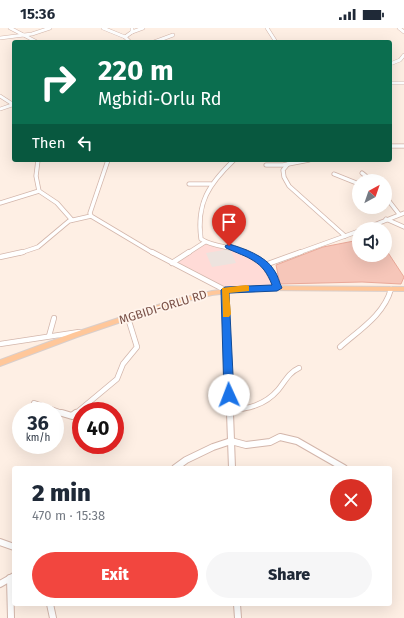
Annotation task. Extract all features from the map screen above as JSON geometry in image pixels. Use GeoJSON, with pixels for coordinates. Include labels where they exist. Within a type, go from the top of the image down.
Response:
{"type":"FeatureCollection","features":[{"type":"Feature","properties":{"kind":"main road","name":"MGBIDI-ORLU RD"},"geometry":{"type":"LineString","coordinates":[[0,363],[128,318],[193,297],[225,290],[277,288],[404,289]]}},
{"type":"Feature","properties":{"kind":"street"},"geometry":{"type":"LineString","coordinates":[[10,28],[33,40]]}},
{"type":"Feature","properties":{"kind":"street"},"geometry":{"type":"LineString","coordinates":[[0,38],[24,35],[50,28]]}},
{"type":"Feature","properties":{"kind":"street"},"geometry":{"type":"LineString","coordinates":[[103,28],[125,37],[128,40]]}},
{"type":"Feature","properties":{"kind":"street"},"geometry":{"type":"LineString","coordinates":[[125,37],[142,28],[149,28]]}},
{"type":"Feature","properties":{"kind":"street"},"geometry":{"type":"LineString","coordinates":[[267,28],[275,40]]}},
{"type":"Feature","properties":{"kind":"street"},"geometry":{"type":"LineString","coordinates":[[399,28],[404,32]]}},
{"type":"Feature","properties":{"kind":"street"},"geometry":{"type":"LineString","coordinates":[[159,40],[173,35]]}},
{"type":"Feature","properties":{"kind":"street"},"geometry":{"type":"LineString","coordinates":[[392,63],[400,60],[404,54]]}},
{"type":"Feature","properties":{"kind":"street"},"geometry":{"type":"LineString","coordinates":[[392,83],[404,83]]}},
{"type":"Feature","properties":{"kind":"street"},"geometry":{"type":"LineString","coordinates":[[0,96],[12,104]]}},
{"type":"Feature","properties":{"kind":"street"},"geometry":{"type":"LineString","coordinates":[[0,109],[12,105]]}},
{"type":"Feature","properties":{"kind":"street"},"geometry":{"type":"LineString","coordinates":[[392,146],[404,146]]}},
{"type":"Feature","properties":{"kind":"street"},"geometry":{"type":"LineString","coordinates":[[38,162],[36,176],[39,191],[57,203],[72,220]]}},
{"type":"Feature","properties":{"kind":"street"},"geometry":{"type":"LineString","coordinates":[[91,216],[90,213],[107,162]]}},
{"type":"Feature","properties":{"kind":"street"},"geometry":{"type":"LineString","coordinates":[[232,162],[211,184],[204,198],[199,222],[201,239],[205,242],[240,250],[265,265],[271,271],[277,288]]}},
{"type":"Feature","properties":{"kind":"street"},"geometry":{"type":"LineString","coordinates":[[266,165],[298,162]]}},
{"type":"Feature","properties":{"kind":"street"},"geometry":{"type":"LineString","coordinates":[[288,164],[283,170],[284,177],[296,194],[345,236]]}},
{"type":"Feature","properties":{"kind":"street"},"geometry":{"type":"LineString","coordinates":[[274,165],[283,170]]}},
{"type":"Feature","properties":{"kind":"street"},"geometry":{"type":"LineString","coordinates":[[334,174],[352,181]]}},
{"type":"Feature","properties":{"kind":"street"},"geometry":{"type":"LineString","coordinates":[[189,184],[211,184]]}},
{"type":"Feature","properties":{"kind":"street"},"geometry":{"type":"LineString","coordinates":[[0,203],[39,191]]}},
{"type":"Feature","properties":{"kind":"street"},"geometry":{"type":"LineString","coordinates":[[379,222],[402,214],[392,203]]}},
{"type":"Feature","properties":{"kind":"street"},"geometry":{"type":"LineString","coordinates":[[0,257],[17,254],[38,247],[62,226],[72,220],[91,216],[172,263],[225,290],[232,466]]}},
{"type":"Feature","properties":{"kind":"street"},"geometry":{"type":"LineString","coordinates":[[386,219],[404,227]]}},
{"type":"Feature","properties":{"kind":"street"},"geometry":{"type":"LineString","coordinates":[[265,265],[352,234]]}},
{"type":"Feature","properties":{"kind":"street"},"geometry":{"type":"LineString","coordinates":[[172,263],[205,242]]}},
{"type":"Feature","properties":{"kind":"street"},"geometry":{"type":"LineString","coordinates":[[340,347],[363,326],[376,317],[388,302],[392,289]]}},
{"type":"Feature","properties":{"kind":"street"},"geometry":{"type":"LineString","coordinates":[[49,336],[54,318]]}},
{"type":"Feature","properties":{"kind":"street"},"geometry":{"type":"LineString","coordinates":[[64,413],[72,416],[117,379],[123,364],[137,346],[128,318]]}},
{"type":"Feature","properties":{"kind":"street"},"geometry":{"type":"LineString","coordinates":[[0,344],[88,331]]}},
{"type":"Feature","properties":{"kind":"street"},"geometry":{"type":"LineString","coordinates":[[230,410],[262,404],[278,390],[291,371],[299,368]]}},
{"type":"Feature","properties":{"kind":"street"},"geometry":{"type":"LineString","coordinates":[[178,466],[186,460],[213,447],[231,441],[246,445],[270,442],[280,437],[297,441],[323,454],[341,466]]}},
{"type":"Feature","properties":{"kind":"street"},"geometry":{"type":"LineString","coordinates":[[0,542],[12,546]]}},
{"type":"Feature","properties":{"kind":"street"},"geometry":{"type":"LineString","coordinates":[[0,584],[12,577]]}},
{"type":"Feature","properties":{"kind":"street"},"geometry":{"type":"LineString","coordinates":[[11,618],[12,577]]}},
{"type":"Feature","properties":{"kind":"street"},"geometry":{"type":"LineString","coordinates":[[50,606],[52,618]]}},
{"type":"Feature","properties":{"kind":"street"},"geometry":{"type":"LineString","coordinates":[[237,606],[238,618]]}},
{"type":"Feature","properties":{"kind":"shaded area"},"geometry":{"type":"Polygon","coordinates":[[[205,242],[229,246],[265,265],[272,273],[277,287],[226,287],[174,262],[205,242]]]}},
{"type":"Feature","properties":{"kind":"shaded area"},"geometry":{"type":"Polygon","coordinates":[[[230,249],[236,263],[212,267],[206,253],[230,249]]]}},
{"type":"Feature","properties":{"kind":"building"},"geometry":{"type":"Polygon","coordinates":[[[352,241],[352,262],[392,262],[392,259],[404,277],[401,284],[362,282],[280,284],[276,265],[323,247],[352,241]]]}},
{"type":"Feature","properties":{"kind":"slow traffic"},"geometry":{"type":"LineString","coordinates":[[226,314],[225,290],[246,288]]}},
{"type":"Feature","properties":{"kind":"route"},"geometry":{"type":"LineString","coordinates":[[229,246],[240,250],[265,265],[271,271],[277,288],[225,290],[229,395]]}}]}
